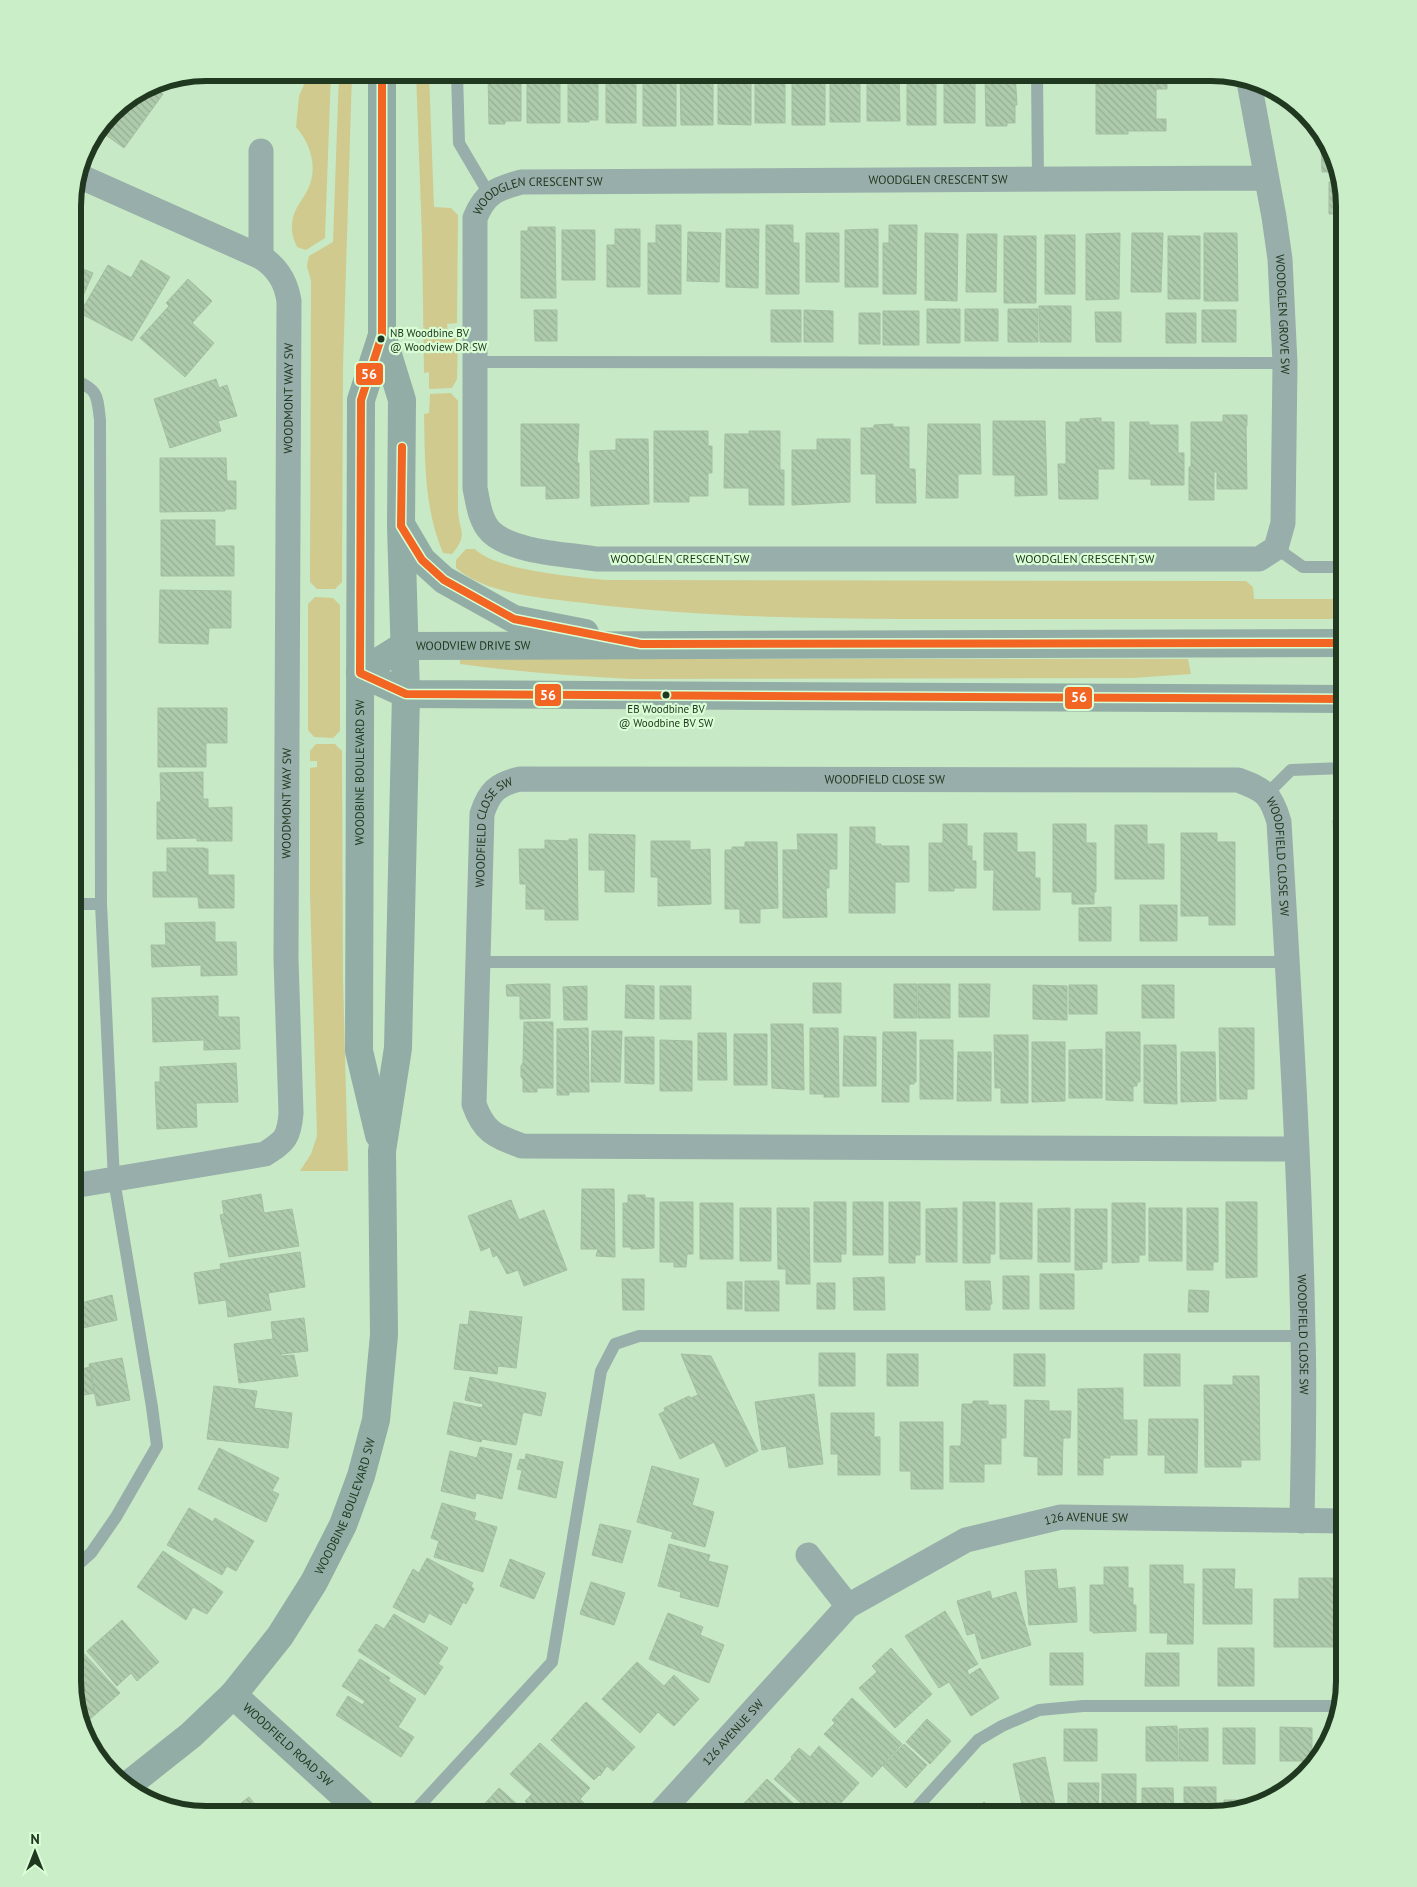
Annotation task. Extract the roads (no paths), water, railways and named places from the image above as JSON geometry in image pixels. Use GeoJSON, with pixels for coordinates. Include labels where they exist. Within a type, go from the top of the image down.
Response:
{"type":"FeatureCollection","features":[{"type":"Feature","properties":{"kind":"street","name":"WOODBINE BOULEVARD SW"},"geometry":{"type":"LineString","coordinates":[[132,1781],[191,1735],[233,1695],[280,1636],[314,1582],[343,1524],[361,1476],[376,1420],[384,1335],[382,1151],[398,1048],[406,694],[403,646],[401,526],[402,400],[382,335],[382,82]]}},
{"type":"Feature","properties":{"kind":"street","name":"WOODGLEN GROVE SW"},"geometry":{"type":"LineString","coordinates":[[1250,88],[1280,260],[1285,363],[1283,523],[1276,548]]}},
{"type":"Feature","properties":{"kind":"street"},"geometry":{"type":"LineString","coordinates":[[261,151],[261,256]]}},
{"type":"Feature","properties":{"kind":"street","name":"WOODGLEN CRESCENT SW"},"geometry":{"type":"LineString","coordinates":[[1266,178],[520,182],[501,188],[489,194],[480,205],[475,218],[475,488],[481,516],[491,532],[518,547],[596,559],[1259,559],[1276,548]]}},
{"type":"Feature","properties":{"kind":"street","name":"WOODMONT WAY SW"},"geometry":{"type":"LineString","coordinates":[[81,1185],[265,1154],[281,1144],[290,1131],[291,1113],[286,959],[289,301],[287,288],[272,264],[261,256],[85,179]]}},
{"type":"Feature","properties":{"kind":"street","name":"WOODBINE BOULEVARD SW"},"geometry":{"type":"LineString","coordinates":[[382,335],[361,400],[359,1051],[382,1151]]}},
{"type":"Feature","properties":{"kind":"street"},"geometry":{"type":"LineString","coordinates":[[401,526],[422,560],[444,580],[514,618],[641,644]]}},
{"type":"Feature","properties":{"kind":"street","name":"WOODVIEW DRIVE SW"},"geometry":{"type":"LineString","coordinates":[[360,673],[403,646],[1336,643]]}},
{"type":"Feature","properties":{"kind":"street"},"geometry":{"type":"LineString","coordinates":[[360,673],[406,694],[1336,699]]}},
{"type":"Feature","properties":{"kind":"street","name":"WOODFIELD CLOSE SW"},"geometry":{"type":"LineString","coordinates":[[1296,1149],[522,1146],[496,1136],[480,1119],[474,1104],[482,814],[487,800],[494,790],[506,782],[520,779],[1238,780],[1259,787],[1274,804],[1278,822],[1288,962],[1296,1149],[1304,1336],[1302,1521]]}},
{"type":"Feature","properties":{"kind":"street","name":"126 AVENUE SW"},"geometry":{"type":"LineString","coordinates":[[666,1806],[848,1606],[966,1540],[1061,1517],[1336,1521]]}},
{"type":"Feature","properties":{"kind":"street"},"geometry":{"type":"LineString","coordinates":[[808,1555],[848,1606]]}},
{"type":"Feature","properties":{"kind":"street","name":"WOODFIELD ROAD SW"},"geometry":{"type":"LineString","coordinates":[[233,1695],[355,1806]]}},
{"type":"Feature","properties":{"kind":"lane"},"geometry":{"type":"LineString","coordinates":[[458,82],[459,143],[489,194]]}},
{"type":"Feature","properties":{"kind":"lane"},"geometry":{"type":"LineString","coordinates":[[1038,82],[1038,179]]}},
{"type":"Feature","properties":{"kind":"lane"},"geometry":{"type":"LineString","coordinates":[[474,362],[1285,363]]}},
{"type":"Feature","properties":{"kind":"lane"},"geometry":{"type":"LineString","coordinates":[[81,1561],[91,1553],[116,1517],[157,1446],[114,1180],[101,904],[100,420],[97,395],[88,385],[82,382]]}},
{"type":"Feature","properties":{"kind":"lane"},"geometry":{"type":"LineString","coordinates":[[1276,548],[1304,567],[1336,567]]}},
{"type":"Feature","properties":{"kind":"lane"},"geometry":{"type":"LineString","coordinates":[[1266,795],[1290,770],[1336,768]]}},
{"type":"Feature","properties":{"kind":"lane"},"geometry":{"type":"LineString","coordinates":[[82,904],[101,904]]}},
{"type":"Feature","properties":{"kind":"lane"},"geometry":{"type":"LineString","coordinates":[[479,962],[1288,962]]}},
{"type":"Feature","properties":{"kind":"lane"},"geometry":{"type":"LineString","coordinates":[[419,1806],[552,1662],[601,1371],[615,1344],[639,1336],[1304,1336]]}},
{"type":"Feature","properties":{"kind":"lane"},"geometry":{"type":"LineString","coordinates":[[918,1806],[978,1740],[1002,1726],[1039,1710],[1083,1706],[1333,1706]]}},
{"type":"Feature","properties":{"kind":"place","name":"NB Woodbine BV @ Woodview DR SW"},"geometry":{"type":"Point","coordinates":[381,339]}},
{"type":"Feature","properties":{"kind":"place","name":"EB Woodbine BV @ Woodbine BV SW"},"geometry":{"type":"Point","coordinates":[666,695]}}]}
